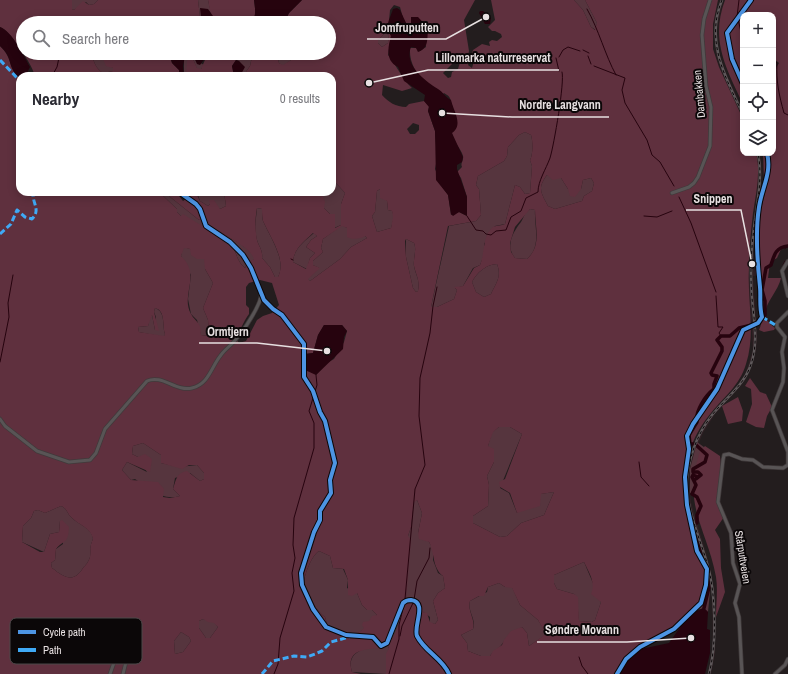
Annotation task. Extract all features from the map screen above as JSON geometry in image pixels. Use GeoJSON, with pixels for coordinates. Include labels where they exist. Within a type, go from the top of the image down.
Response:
{"type":"FeatureCollection","features":[{"type":"Feature","properties":{"kind":"street","name":"Dambakken"},"geometry":{"type":"LineString","coordinates":[[672,193],[689,187],[694,183],[698,178],[710,146],[710,107],[706,84],[702,35],[704,19],[710,0]]}},
{"type":"Feature","properties":{"kind":"street"},"geometry":{"type":"LineString","coordinates":[[788,261],[782,271],[788,296]]}},
{"type":"Feature","properties":{"kind":"street"},"geometry":{"type":"LineString","coordinates":[[0,419],[5,426],[37,451],[69,462],[78,463],[90,460],[96,453],[104,429],[148,382],[159,380],[176,388],[188,389],[199,385],[206,380],[219,356],[242,332],[258,306],[261,299],[261,294]]}},
{"type":"Feature","properties":{"kind":"street"},"geometry":{"type":"LineString","coordinates":[[788,312],[776,323],[785,337],[782,350],[784,376],[782,387],[773,404],[772,410],[788,452]]}},
{"type":"Feature","properties":{"kind":"street","name":"Stårputtveien"},"geometry":{"type":"LineString","coordinates":[[742,674],[739,616],[735,603],[740,584],[732,563],[731,533],[718,502],[723,460],[724,456],[729,454],[742,459],[753,460],[763,467],[783,468],[788,465],[788,452]]}},
{"type":"Feature","properties":{"kind":"street"},"geometry":{"type":"LineString","coordinates":[[385,645],[398,619],[403,603],[406,601],[414,601],[418,604],[420,610],[416,628],[418,637],[428,652],[444,665],[449,674]]}},
{"type":"Feature","properties":{"kind":"street"},"geometry":{"type":"LineString","coordinates":[[775,674],[788,660]]}},
{"type":"Feature","properties":{"kind":"street"},"geometry":{"type":"LineString","coordinates":[[110,674],[114,664]]}},
{"type":"Feature","properties":{"kind":"street"},"geometry":{"type":"LineString","coordinates":[[123,674],[126,664]]}},
{"type":"Feature","properties":{"kind":"shaded area"},"geometry":{"type":"Polygon","coordinates":[[[0,0],[72,0],[72,9],[74,10],[83,1],[89,5],[94,4],[98,0],[198,0],[200,16],[16,16],[16,42],[0,27],[0,0]]]}},
{"type":"Feature","properties":{"kind":"shaded area"},"geometry":{"type":"Polygon","coordinates":[[[72,0],[98,0],[94,4],[89,5],[86,2],[74,10],[72,9],[72,0]]]}},
{"type":"Feature","properties":{"kind":"shaded area"},"geometry":{"type":"Polygon","coordinates":[[[198,0],[208,0],[211,13],[209,11],[200,16],[198,0]]]}},
{"type":"Feature","properties":{"kind":"shaded area"},"geometry":{"type":"Polygon","coordinates":[[[208,0],[254,0],[254,16],[211,16],[208,0]]]}},
{"type":"Feature","properties":{"kind":"shaded area"},"geometry":{"type":"Polygon","coordinates":[[[254,0],[302,0],[288,16],[255,16],[254,0]]]}},
{"type":"Feature","properties":{"kind":"shaded area"},"geometry":{"type":"Polygon","coordinates":[[[302,0],[475,0],[464,20],[469,51],[467,60],[469,62],[468,65],[472,68],[474,61],[471,56],[473,50],[482,44],[490,46],[489,42],[492,40],[497,41],[502,37],[501,34],[492,31],[488,27],[495,20],[491,0],[574,0],[583,10],[591,27],[595,30],[597,23],[585,0],[718,0],[713,24],[713,49],[719,67],[740,112],[740,156],[756,156],[758,183],[749,254],[751,328],[749,352],[746,364],[736,385],[711,413],[698,431],[686,463],[684,486],[686,505],[701,562],[706,571],[706,590],[702,598],[697,606],[683,621],[638,648],[626,660],[617,674],[386,674],[386,654],[389,648],[386,643],[383,648],[364,650],[354,655],[351,664],[352,672],[361,674],[0,674],[0,46],[7,55],[16,75],[16,196],[163,196],[177,209],[177,212],[181,216],[183,214],[231,244],[242,266],[245,268],[247,264],[251,268],[248,262],[254,259],[246,249],[202,219],[199,220],[169,196],[179,196],[183,201],[186,199],[189,200],[187,196],[198,196],[200,201],[208,206],[210,204],[209,200],[214,200],[220,209],[226,206],[225,196],[323,196],[325,202],[324,208],[330,214],[335,214],[335,228],[341,225],[341,204],[345,193],[336,183],[336,72],[246,72],[250,66],[251,60],[278,60],[279,63],[283,65],[291,60],[336,60],[336,16],[288,16],[302,0]],[[394,5],[390,10],[389,21],[391,36],[388,55],[405,81],[412,88],[402,91],[383,85],[382,95],[390,102],[399,106],[406,107],[409,104],[424,101],[429,106],[428,111],[435,131],[437,159],[435,169],[443,188],[448,195],[451,215],[459,212],[467,216],[467,197],[461,178],[457,172],[462,167],[461,164],[463,156],[452,136],[454,114],[450,99],[446,94],[443,94],[423,80],[412,63],[410,48],[416,48],[420,51],[426,47],[423,21],[407,25],[400,7],[394,5]],[[385,33],[378,40],[378,43],[382,47],[388,43],[389,35],[385,33]],[[456,60],[443,73],[448,78],[451,77],[452,72],[458,69],[460,62],[456,60]],[[413,123],[407,129],[410,134],[415,134],[419,130],[419,125],[413,123]],[[525,132],[519,135],[508,147],[507,156],[504,161],[478,176],[476,185],[479,189],[481,215],[476,221],[448,226],[431,307],[437,307],[454,299],[457,290],[454,287],[463,286],[474,268],[480,265],[485,240],[489,231],[493,227],[505,224],[515,185],[520,187],[525,194],[530,193],[532,166],[530,160],[532,155],[531,135],[525,132]],[[547,175],[542,184],[541,190],[543,198],[548,206],[555,209],[582,201],[584,196],[592,191],[594,183],[591,178],[583,180],[581,189],[575,197],[570,196],[568,189],[561,178],[553,180],[547,175]],[[380,189],[377,191],[375,212],[372,216],[377,232],[391,228],[393,217],[392,211],[388,210],[387,201],[380,198],[380,189]],[[257,208],[256,231],[262,258],[270,267],[275,277],[278,277],[280,270],[279,256],[263,221],[262,209],[257,208]],[[530,209],[515,227],[510,243],[511,252],[515,258],[527,259],[535,248],[537,236],[535,210],[530,209]],[[342,226],[323,239],[321,248],[323,252],[313,261],[313,265],[320,268],[308,279],[310,281],[340,259],[351,247],[367,238],[365,236],[351,239],[347,237],[347,228],[342,226]],[[313,233],[300,245],[295,253],[293,262],[306,269],[310,258],[315,253],[306,247],[311,240],[317,236],[313,233]],[[406,239],[406,257],[413,288],[416,292],[418,291],[418,278],[414,266],[415,246],[414,243],[406,239]],[[184,248],[181,256],[187,263],[190,271],[188,307],[199,325],[201,335],[209,336],[208,320],[203,308],[213,283],[205,269],[204,259],[197,259],[191,255],[190,249],[184,248]],[[493,264],[476,275],[472,282],[476,292],[484,297],[491,294],[498,280],[499,273],[497,264],[493,264]],[[260,280],[249,283],[246,287],[246,305],[249,308],[249,314],[235,338],[239,343],[246,341],[257,320],[272,313],[279,305],[272,283],[260,280]],[[155,308],[154,312],[159,331],[155,330],[152,315],[148,326],[138,327],[139,332],[164,336],[165,334],[161,312],[155,308]],[[324,325],[318,335],[313,353],[305,354],[316,375],[327,363],[334,359],[344,342],[347,331],[342,325],[324,325]],[[499,427],[493,432],[488,446],[494,449],[494,462],[487,476],[489,485],[488,506],[473,516],[473,523],[500,537],[507,536],[521,523],[544,515],[554,492],[541,494],[540,506],[517,513],[510,493],[500,487],[499,482],[505,479],[522,434],[510,427],[499,427]],[[143,443],[133,446],[132,454],[138,457],[145,454],[152,459],[150,472],[127,462],[122,470],[131,480],[158,482],[164,489],[163,497],[170,498],[180,496],[173,489],[177,477],[183,472],[187,471],[200,481],[204,479],[204,473],[197,465],[189,465],[182,469],[161,463],[161,455],[143,443]],[[417,500],[414,502],[411,527],[408,536],[411,540],[406,599],[412,599],[422,603],[423,612],[427,613],[430,622],[435,624],[438,620],[433,601],[438,593],[445,588],[443,576],[439,573],[435,565],[429,542],[419,539],[418,533],[422,513],[417,500]],[[61,506],[45,513],[38,510],[34,511],[31,518],[23,526],[22,542],[40,552],[44,552],[50,534],[59,532],[60,521],[62,520],[69,527],[68,537],[56,549],[55,560],[51,563],[52,568],[64,576],[76,576],[90,558],[93,539],[92,535],[69,515],[65,508],[61,506]],[[319,551],[308,568],[304,580],[304,589],[308,596],[325,617],[327,624],[346,633],[356,633],[360,631],[364,628],[362,625],[363,622],[369,621],[372,616],[377,615],[372,610],[367,610],[362,605],[357,593],[352,596],[348,595],[348,580],[344,569],[333,568],[330,556],[319,551]],[[584,562],[554,575],[554,583],[557,589],[574,594],[578,597],[579,621],[592,622],[595,620],[601,602],[591,594],[593,585],[590,574],[584,562]],[[499,583],[488,587],[484,596],[479,596],[470,601],[469,605],[474,626],[473,629],[461,635],[467,643],[468,651],[481,656],[490,656],[493,651],[502,645],[511,631],[522,627],[527,633],[529,646],[546,634],[538,620],[520,605],[512,588],[505,587],[499,583]],[[203,619],[199,621],[199,628],[206,638],[210,638],[218,627],[214,623],[203,619]],[[181,632],[174,641],[175,654],[183,652],[191,641],[189,637],[181,632]]]}},
{"type":"Feature","properties":{"kind":"shaded area"},"geometry":{"type":"Polygon","coordinates":[[[574,0],[585,0],[597,23],[596,30],[591,27],[583,10],[574,0]]]}},
{"type":"Feature","properties":{"kind":"shaded area"},"geometry":{"type":"Polygon","coordinates":[[[720,0],[723,0],[717,28],[718,52],[740,104],[740,110],[722,72],[716,53],[714,22],[720,0]]]}},
{"type":"Feature","properties":{"kind":"shaded area"},"geometry":{"type":"Polygon","coordinates":[[[725,0],[788,0],[788,246],[782,247],[777,258],[770,262],[768,278],[781,278],[766,310],[768,322],[775,328],[774,330],[764,332],[759,330],[762,306],[755,266],[761,209],[768,181],[764,179],[763,156],[776,156],[776,68],[779,63],[776,60],[776,12],[740,12],[740,98],[722,54],[719,28],[725,0]]]}},
{"type":"Feature","properties":{"kind":"shaded area"},"geometry":{"type":"Polygon","coordinates":[[[200,8],[208,9],[213,16],[201,16],[200,8]]]}},
{"type":"Feature","properties":{"kind":"shaded area"},"geometry":{"type":"Polygon","coordinates":[[[397,8],[400,10],[407,25],[411,23],[411,17],[418,17],[428,28],[426,46],[418,52],[416,48],[411,47],[410,60],[421,77],[440,90],[451,100],[457,117],[457,126],[452,133],[463,157],[462,162],[457,165],[457,169],[467,197],[467,216],[459,212],[453,216],[451,214],[448,195],[436,180],[435,131],[428,111],[429,107],[424,101],[425,95],[404,81],[398,67],[389,57],[388,49],[391,36],[388,29],[388,22],[393,9],[397,8]]]}},
{"type":"Feature","properties":{"kind":"shaded area"},"geometry":{"type":"Polygon","coordinates":[[[480,11],[483,11],[491,18],[490,24],[485,24],[479,13],[480,11]]]}},
{"type":"Feature","properties":{"kind":"shaded area"},"geometry":{"type":"Polygon","coordinates":[[[0,27],[9,33],[16,43],[16,60],[26,60],[30,67],[28,72],[16,72],[16,75],[7,54],[0,46],[0,27]]]}},
{"type":"Feature","properties":{"kind":"shaded area"},"geometry":{"type":"Polygon","coordinates":[[[385,33],[389,35],[388,43],[382,47],[378,43],[378,40],[385,33]]]}},
{"type":"Feature","properties":{"kind":"shaded area"},"geometry":{"type":"Polygon","coordinates":[[[27,60],[94,60],[96,67],[102,72],[33,72],[27,60]]]}},
{"type":"Feature","properties":{"kind":"shaded area"},"geometry":{"type":"Polygon","coordinates":[[[94,60],[104,60],[113,68],[113,71],[102,72],[95,65],[94,60]]]}},
{"type":"Feature","properties":{"kind":"shaded area"},"geometry":{"type":"Polygon","coordinates":[[[103,60],[171,60],[179,72],[108,72],[113,71],[113,68],[106,66],[103,60]]]}},
{"type":"Feature","properties":{"kind":"shaded area"},"geometry":{"type":"Polygon","coordinates":[[[171,60],[184,60],[184,72],[179,72],[179,70],[171,60]]]}},
{"type":"Feature","properties":{"kind":"shaded area"},"geometry":{"type":"Polygon","coordinates":[[[184,60],[193,60],[188,72],[184,72],[184,60]]]}},
{"type":"Feature","properties":{"kind":"shaded area"},"geometry":{"type":"Polygon","coordinates":[[[193,60],[196,60],[204,65],[201,69],[197,69],[193,60]]]}},
{"type":"Feature","properties":{"kind":"shaded area"},"geometry":{"type":"Polygon","coordinates":[[[193,60],[197,68],[201,69],[205,60],[236,60],[232,66],[233,72],[186,72],[187,61],[193,60]]]}},
{"type":"Feature","properties":{"kind":"shaded area"},"geometry":{"type":"Polygon","coordinates":[[[195,60],[204,60],[200,65],[197,64],[195,60]]]}},
{"type":"Feature","properties":{"kind":"shaded area"},"geometry":{"type":"Polygon","coordinates":[[[236,60],[251,60],[250,66],[246,72],[242,72],[239,61],[236,60]]]}},
{"type":"Feature","properties":{"kind":"shaded area"},"geometry":{"type":"Polygon","coordinates":[[[236,60],[245,67],[242,72],[233,72],[232,66],[236,60]]]}},
{"type":"Feature","properties":{"kind":"shaded area"},"geometry":{"type":"Polygon","coordinates":[[[278,60],[291,60],[283,66],[279,63],[278,60]]]}},
{"type":"Feature","properties":{"kind":"shaded area"},"geometry":{"type":"Polygon","coordinates":[[[525,132],[531,135],[532,141],[530,160],[532,166],[530,193],[525,194],[520,187],[515,185],[505,224],[495,226],[484,244],[484,255],[480,265],[473,268],[463,286],[455,288],[457,290],[454,299],[437,307],[431,307],[449,226],[476,221],[481,215],[479,189],[476,185],[478,176],[504,161],[507,156],[508,147],[519,135],[525,132]]]}},
{"type":"Feature","properties":{"kind":"shaded area"},"geometry":{"type":"Polygon","coordinates":[[[757,156],[760,156],[762,170],[753,246],[755,276],[753,276],[757,336],[756,350],[746,379],[715,414],[703,433],[692,460],[689,479],[691,502],[710,567],[714,590],[715,653],[711,674],[708,674],[713,645],[712,590],[708,567],[691,513],[687,495],[686,479],[689,460],[700,432],[712,413],[739,384],[746,372],[753,350],[749,289],[752,232],[759,177],[757,156]]]}},
{"type":"Feature","properties":{"kind":"shaded area"},"geometry":{"type":"Polygon","coordinates":[[[547,175],[561,178],[568,189],[581,189],[583,180],[591,178],[594,183],[592,191],[584,196],[582,201],[555,209],[548,206],[543,198],[541,190],[542,184],[547,175]]]}},
{"type":"Feature","properties":{"kind":"shaded area"},"geometry":{"type":"Polygon","coordinates":[[[336,183],[345,193],[341,204],[341,225],[334,228],[330,214],[324,208],[322,196],[336,196],[336,183]]]}},
{"type":"Feature","properties":{"kind":"shaded area"},"geometry":{"type":"Polygon","coordinates":[[[380,189],[387,201],[388,210],[392,211],[394,217],[391,228],[377,232],[372,216],[375,212],[377,191],[380,189]]]}},
{"type":"Feature","properties":{"kind":"shaded area"},"geometry":{"type":"Polygon","coordinates":[[[163,196],[169,196],[199,220],[202,219],[246,248],[255,259],[249,262],[251,268],[247,264],[245,268],[242,266],[231,244],[181,216],[177,212],[177,209],[163,196]]]}},
{"type":"Feature","properties":{"kind":"shaded area"},"geometry":{"type":"Polygon","coordinates":[[[198,196],[225,196],[226,206],[220,209],[210,204],[208,206],[200,201],[198,196]]]}},
{"type":"Feature","properties":{"kind":"shaded area"},"geometry":{"type":"Polygon","coordinates":[[[257,208],[262,209],[263,221],[279,256],[280,271],[278,277],[275,277],[270,267],[262,258],[256,232],[257,208]]]}},
{"type":"Feature","properties":{"kind":"shaded area"},"geometry":{"type":"Polygon","coordinates":[[[530,209],[535,210],[536,242],[532,254],[527,259],[515,258],[511,249],[511,239],[515,230],[530,209]]]}},
{"type":"Feature","properties":{"kind":"shaded area"},"geometry":{"type":"Polygon","coordinates":[[[342,225],[347,228],[347,237],[365,236],[367,238],[351,247],[340,259],[310,281],[307,279],[319,268],[313,265],[313,261],[323,252],[321,248],[323,239],[342,225]]]}},
{"type":"Feature","properties":{"kind":"shaded area"},"geometry":{"type":"Polygon","coordinates":[[[314,233],[317,236],[311,240],[306,247],[315,253],[310,258],[307,269],[293,262],[295,253],[300,245],[314,233]]]}},
{"type":"Feature","properties":{"kind":"shaded area"},"geometry":{"type":"Polygon","coordinates":[[[406,239],[414,243],[415,246],[414,266],[418,278],[418,291],[416,292],[413,288],[406,257],[406,239]]]}},
{"type":"Feature","properties":{"kind":"shaded area"},"geometry":{"type":"Polygon","coordinates":[[[183,247],[190,249],[205,259],[205,269],[213,283],[203,308],[208,320],[209,336],[201,335],[197,320],[191,314],[188,299],[191,275],[181,256],[183,247]]]}},
{"type":"Feature","properties":{"kind":"shaded area"},"geometry":{"type":"Polygon","coordinates":[[[493,264],[497,264],[499,273],[498,280],[491,294],[484,297],[476,292],[472,282],[476,275],[482,270],[493,264]]]}},
{"type":"Feature","properties":{"kind":"shaded area"},"geometry":{"type":"Polygon","coordinates":[[[155,308],[161,312],[165,334],[164,337],[139,332],[138,327],[148,326],[150,316],[152,315],[155,330],[155,308]]]}},
{"type":"Feature","properties":{"kind":"shaded area"},"geometry":{"type":"Polygon","coordinates":[[[324,325],[342,325],[347,331],[344,337],[343,349],[316,375],[305,370],[305,354],[313,353],[318,335],[324,325]]]}},
{"type":"Feature","properties":{"kind":"shaded area"},"geometry":{"type":"Polygon","coordinates":[[[750,378],[760,392],[766,394],[772,407],[767,416],[764,428],[756,427],[746,422],[752,404],[751,389],[745,386],[750,378]]]}},
{"type":"Feature","properties":{"kind":"shaded area"},"geometry":{"type":"Polygon","coordinates":[[[738,397],[743,411],[742,421],[728,424],[722,406],[738,397]]]}},
{"type":"Feature","properties":{"kind":"shaded area"},"geometry":{"type":"Polygon","coordinates":[[[499,427],[510,427],[522,434],[500,488],[509,493],[517,513],[540,494],[554,492],[544,515],[521,523],[507,536],[500,537],[473,523],[473,516],[488,506],[489,485],[487,476],[494,462],[488,446],[492,432],[499,427]]]}},
{"type":"Feature","properties":{"kind":"shaded area"},"geometry":{"type":"Polygon","coordinates":[[[697,442],[708,450],[696,493],[690,493],[690,469],[697,442]]]}},
{"type":"Feature","properties":{"kind":"shaded area"},"geometry":{"type":"Polygon","coordinates":[[[143,443],[161,455],[161,463],[179,467],[197,465],[204,473],[204,479],[200,481],[190,473],[175,478],[173,489],[180,496],[173,497],[167,497],[156,493],[135,479],[131,480],[122,470],[127,462],[147,472],[138,457],[132,454],[133,446],[143,443]]]}},
{"type":"Feature","properties":{"kind":"shaded area"},"geometry":{"type":"Polygon","coordinates":[[[705,446],[720,456],[721,464],[718,496],[724,517],[715,530],[720,539],[721,568],[725,592],[716,617],[716,577],[698,518],[693,490],[694,475],[698,458],[700,452],[705,446]]]}},
{"type":"Feature","properties":{"kind":"shaded area"},"geometry":{"type":"Polygon","coordinates":[[[417,500],[422,513],[418,533],[429,542],[433,549],[433,560],[438,573],[443,576],[445,588],[438,593],[433,601],[438,620],[435,624],[430,623],[430,617],[406,599],[408,536],[411,527],[414,501],[417,500]]]}},
{"type":"Feature","properties":{"kind":"shaded area"},"geometry":{"type":"Polygon","coordinates":[[[61,506],[65,508],[72,518],[88,529],[93,539],[88,561],[76,576],[72,577],[64,576],[52,568],[51,563],[55,560],[56,549],[63,544],[60,521],[59,532],[50,534],[44,552],[22,542],[23,526],[31,518],[34,511],[38,510],[45,513],[61,506]]]}},
{"type":"Feature","properties":{"kind":"shaded area"},"geometry":{"type":"Polygon","coordinates":[[[319,551],[330,556],[333,568],[343,569],[348,580],[347,588],[357,593],[362,605],[367,610],[372,610],[377,615],[360,632],[351,634],[338,630],[327,624],[325,617],[310,600],[304,589],[304,580],[310,563],[319,551]]]}},
{"type":"Feature","properties":{"kind":"shaded area"},"geometry":{"type":"Polygon","coordinates":[[[584,562],[601,602],[595,620],[592,622],[579,621],[577,600],[574,594],[557,589],[554,583],[554,575],[584,562]]]}},
{"type":"Feature","properties":{"kind":"shaded area"},"geometry":{"type":"Polygon","coordinates":[[[709,579],[710,592],[708,612],[704,608],[697,610],[703,602],[709,579]]]}},
{"type":"Feature","properties":{"kind":"shaded area"},"geometry":{"type":"Polygon","coordinates":[[[499,583],[505,587],[512,587],[520,605],[538,620],[547,634],[529,646],[527,633],[522,627],[508,637],[490,656],[481,656],[468,651],[467,643],[461,635],[473,629],[474,626],[469,605],[470,601],[487,592],[488,587],[499,583]]]}},
{"type":"Feature","properties":{"kind":"shaded area"},"geometry":{"type":"Polygon","coordinates":[[[704,608],[708,612],[707,629],[710,630],[710,653],[705,674],[619,674],[626,662],[641,649],[669,643],[693,613],[704,608]]]}},
{"type":"Feature","properties":{"kind":"shaded area"},"geometry":{"type":"Polygon","coordinates":[[[203,619],[214,622],[218,627],[210,638],[206,638],[199,628],[199,621],[203,619]]]}},
{"type":"Feature","properties":{"kind":"shaded area"},"geometry":{"type":"Polygon","coordinates":[[[181,632],[189,637],[191,641],[183,652],[175,654],[174,641],[181,632]]]}},
{"type":"Feature","properties":{"kind":"shaded area"},"geometry":{"type":"Polygon","coordinates":[[[386,643],[389,648],[386,674],[352,672],[352,658],[355,654],[366,648],[386,643]]]}},
{"type":"Feature","properties":{"kind":"waterway"},"geometry":{"type":"LineString","coordinates":[[737,17],[739,0]]}},
{"type":"Feature","properties":{"kind":"waterway"},"geometry":{"type":"LineString","coordinates":[[587,9],[616,75]]}},
{"type":"Feature","properties":{"kind":"waterway"},"geometry":{"type":"LineString","coordinates":[[738,19],[740,28]]}},
{"type":"Feature","properties":{"kind":"waterway"},"geometry":{"type":"LineString","coordinates":[[559,57],[563,50],[568,47],[580,51]]}},
{"type":"Feature","properties":{"kind":"waterway"},"geometry":{"type":"LineString","coordinates":[[583,50],[589,53]]}},
{"type":"Feature","properties":{"kind":"waterway"},"geometry":{"type":"LineString","coordinates":[[588,56],[591,64]]}},
{"type":"Feature","properties":{"kind":"waterway"},"geometry":{"type":"LineString","coordinates":[[556,58],[559,71]]}},
{"type":"Feature","properties":{"kind":"waterway"},"geometry":{"type":"LineString","coordinates":[[54,72],[58,60]]}},
{"type":"Feature","properties":{"kind":"waterway"},"geometry":{"type":"LineString","coordinates":[[776,62],[779,94],[784,113],[788,115]]}},
{"type":"Feature","properties":{"kind":"waterway"},"geometry":{"type":"LineString","coordinates":[[594,66],[625,78],[622,90],[625,103],[647,140],[652,155],[660,162],[674,186]]}},
{"type":"Feature","properties":{"kind":"waterway"},"geometry":{"type":"LineString","coordinates":[[467,216],[476,230],[483,231],[486,234],[491,235],[496,231],[506,230],[511,217],[521,211],[526,198],[538,192],[541,179],[550,158],[554,140],[561,100],[563,78],[562,72]]}},
{"type":"Feature","properties":{"kind":"waterway"},"geometry":{"type":"LineString","coordinates":[[679,197],[691,223],[716,292]]}},
{"type":"Feature","properties":{"kind":"waterway"},"geometry":{"type":"LineString","coordinates":[[644,216],[657,217],[672,211]]}},
{"type":"Feature","properties":{"kind":"waterway"},"geometry":{"type":"LineString","coordinates":[[758,322],[765,315],[765,301],[762,290],[766,268],[771,265],[778,250],[788,246]]}},
{"type":"Feature","properties":{"kind":"waterway"},"geometry":{"type":"LineString","coordinates":[[783,265],[785,261]]}},
{"type":"Feature","properties":{"kind":"waterway"},"geometry":{"type":"LineString","coordinates":[[0,362],[9,317],[8,303],[13,275]]}},
{"type":"Feature","properties":{"kind":"waterway"},"geometry":{"type":"LineString","coordinates":[[405,599],[415,489],[425,465],[419,416],[420,378],[430,333],[437,287]]}},
{"type":"Feature","properties":{"kind":"waterway"},"geometry":{"type":"LineString","coordinates":[[716,296],[718,327],[723,327],[719,333],[721,336]]}},
{"type":"Feature","properties":{"kind":"waterway"},"geometry":{"type":"LineString","coordinates":[[694,444],[690,444],[689,435],[697,422],[701,404],[714,389],[717,376],[712,375],[711,373],[722,351],[722,347],[717,340],[721,336],[730,336],[739,328],[752,325]]}},
{"type":"Feature","properties":{"kind":"waterway"},"geometry":{"type":"LineString","coordinates":[[274,674],[278,664],[280,638],[294,591],[292,573],[295,558],[293,545],[294,518],[314,448],[314,423],[309,411],[317,385],[316,375]]}},
{"type":"Feature","properties":{"kind":"waterway"},"geometry":{"type":"LineString","coordinates":[[696,445],[707,455],[705,462],[693,469],[693,472],[698,472],[701,475],[696,479]]}},
{"type":"Feature","properties":{"kind":"waterway"},"geometry":{"type":"LineString","coordinates":[[639,462],[641,477],[649,486]]}},
{"type":"Feature","properties":{"kind":"waterway"},"geometry":{"type":"LineString","coordinates":[[697,523],[697,515],[701,506],[697,497],[692,494],[696,485],[692,477],[693,475],[698,477]]}},
{"type":"Feature","properties":{"kind":"waterway"},"geometry":{"type":"LineString","coordinates":[[694,525],[702,559],[708,570],[709,587],[704,608]]}},
{"type":"Feature","properties":{"kind":"waterway"},"geometry":{"type":"LineString","coordinates":[[414,600],[417,581],[429,558],[430,548]]}},
{"type":"Feature","properties":{"kind":"waterway"},"geometry":{"type":"LineString","coordinates":[[400,636],[402,626],[413,603]]}},
{"type":"Feature","properties":{"kind":"waterway"},"geometry":{"type":"LineString","coordinates":[[389,674],[399,639],[399,625],[404,604]]}},
{"type":"Feature","properties":{"kind":"waterway"},"geometry":{"type":"LineString","coordinates":[[579,657],[582,666],[588,674]]}},
{"type":"Feature","properties":{"kind":"railway"},"geometry":{"type":"LineString","coordinates":[[722,0],[717,15],[716,44],[724,72],[740,108]]}},
{"type":"Feature","properties":{"kind":"railway"},"geometry":{"type":"LineString","coordinates":[[709,674],[712,662],[714,634],[714,603],[707,563],[690,510],[687,478],[688,468],[697,440],[713,414],[737,388],[744,378],[753,358],[755,332],[751,289],[751,263],[760,181],[758,156]]}},
{"type":"Feature","properties":{"kind":"marked path"},"geometry":{"type":"LineString","coordinates":[[0,60],[16,77]]}},
{"type":"Feature","properties":{"kind":"marked path"},"geometry":{"type":"LineString","coordinates":[[0,234],[11,224],[17,210],[25,217],[32,219],[36,213],[33,196]]}},
{"type":"Feature","properties":{"kind":"marked path"},"geometry":{"type":"LineString","coordinates":[[762,317],[777,326]]}},
{"type":"Feature","properties":{"kind":"marked path"},"geometry":{"type":"LineString","coordinates":[[262,674],[273,661],[294,656],[307,657],[322,651],[331,642],[349,637]]}},
{"type":"Feature","properties":{"kind":"cycle path"},"geometry":{"type":"LineString","coordinates":[[740,77],[732,59],[727,33],[751,0]]}},
{"type":"Feature","properties":{"kind":"cycle path"},"geometry":{"type":"LineString","coordinates":[[617,674],[626,659],[640,647],[674,629],[701,603],[706,585],[707,569],[697,551],[687,505],[685,477],[689,449],[687,436],[693,424],[717,389],[743,330],[758,323],[762,317],[757,257],[757,227],[760,200],[767,174],[767,156]]}},
{"type":"Feature","properties":{"kind":"cycle path"},"geometry":{"type":"LineString","coordinates":[[185,196],[196,204],[200,209],[206,226],[230,242],[243,255],[251,268],[264,300],[282,315],[304,344],[304,377],[313,391],[320,412],[325,421],[335,463],[330,480],[331,493],[320,511],[320,520],[314,532],[301,573],[302,585],[313,609],[326,627],[346,635],[373,637],[381,646],[387,643],[403,603],[410,600],[416,602],[419,605],[416,632],[417,636],[420,642],[446,668],[449,674]]}},
{"type":"Feature","properties":{"kind":"place","name":"Jomfruputten"},"geometry":{"type":"Point","coordinates":[486,17]}},
{"type":"Feature","properties":{"kind":"place","name":"Lillomarka naturreservat"},"geometry":{"type":"Point","coordinates":[369,83]}},
{"type":"Feature","properties":{"kind":"place","name":"Nordre Langvann"},"geometry":{"type":"Point","coordinates":[442,113]}},
{"type":"Feature","properties":{"kind":"place","name":"Snippen"},"geometry":{"type":"Point","coordinates":[752,264]}},
{"type":"Feature","properties":{"kind":"place","name":"Ormtjern"},"geometry":{"type":"Point","coordinates":[327,351]}},
{"type":"Feature","properties":{"kind":"place","name":"Søndre Movann"},"geometry":{"type":"Point","coordinates":[691,638]}}]}
